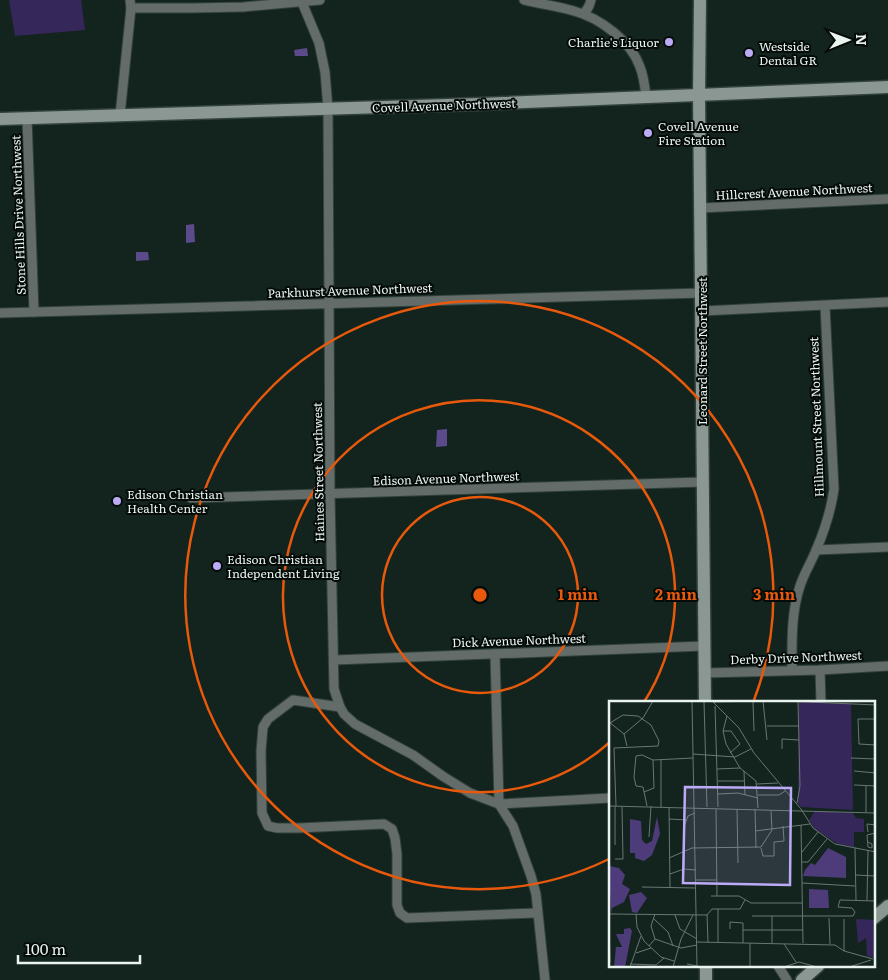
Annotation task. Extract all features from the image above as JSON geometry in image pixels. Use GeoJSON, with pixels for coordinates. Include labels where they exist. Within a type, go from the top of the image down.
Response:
{"type":"FeatureCollection","features":[{"type":"Feature","properties":{"kind":"street"},"geometry":{"type":"LineString","coordinates":[[120,115],[130,4],[192,8],[235,7],[320,0]]}},
{"type":"Feature","properties":{"kind":"street"},"geometry":{"type":"LineString","coordinates":[[524,0],[584,14],[615,33],[634,54],[644,76],[646,97]]}},
{"type":"Feature","properties":{"kind":"street"},"geometry":{"type":"LineString","coordinates":[[584,14],[591,0]]}},
{"type":"Feature","properties":{"kind":"street","name":"Leonard Street Northwest"},"geometry":{"type":"LineString","coordinates":[[700,0],[699,95],[704,701]]}},
{"type":"Feature","properties":{"kind":"street","name":"Haines Street Northwest"},"geometry":{"type":"LineString","coordinates":[[301,1],[319,43],[325,72],[328,109],[330,495],[334,689],[340,707],[344,714],[355,724],[413,756],[470,793],[499,804],[609,798]]}},
{"type":"Feature","properties":{"kind":"street","name":"Covell Avenue Northwest"},"geometry":{"type":"LineString","coordinates":[[0,119],[328,109],[888,87]]}},
{"type":"Feature","properties":{"kind":"street","name":"Stone Hills Drive Northwest"},"geometry":{"type":"LineString","coordinates":[[27,118],[34,312]]}},
{"type":"Feature","properties":{"kind":"street","name":"Hillcrest Avenue Northwest"},"geometry":{"type":"LineString","coordinates":[[701,208],[888,199]]}},
{"type":"Feature","properties":{"kind":"street","name":"Parkhurst Avenue Northwest"},"geometry":{"type":"LineString","coordinates":[[0,313],[701,293]]}},
{"type":"Feature","properties":{"kind":"street"},"geometry":{"type":"LineString","coordinates":[[702,311],[888,302]]}},
{"type":"Feature","properties":{"kind":"street","name":"Hillmount Street Northwest"},"geometry":{"type":"LineString","coordinates":[[792,670],[793,623],[799,588],[826,525],[834,489],[825,306]]}},
{"type":"Feature","properties":{"kind":"street","name":"Edison Avenue Northwest"},"geometry":{"type":"LineString","coordinates":[[190,498],[703,482]]}},
{"type":"Feature","properties":{"kind":"street"},"geometry":{"type":"LineString","coordinates":[[816,550],[888,547]]}},
{"type":"Feature","properties":{"kind":"street","name":"Dick Avenue Northwest"},"geometry":{"type":"LineString","coordinates":[[334,660],[704,646]]}},
{"type":"Feature","properties":{"kind":"street"},"geometry":{"type":"LineString","coordinates":[[495,654],[499,804],[513,826],[536,894],[545,980]]}},
{"type":"Feature","properties":{"kind":"street","name":"Derby Drive Northwest"},"geometry":{"type":"LineString","coordinates":[[704,673],[888,666]]}},
{"type":"Feature","properties":{"kind":"street"},"geometry":{"type":"LineString","coordinates":[[820,670],[821,701]]}},
{"type":"Feature","properties":{"kind":"street"},"geometry":{"type":"LineString","coordinates":[[340,707],[293,700],[268,719],[263,727],[261,751],[262,813],[268,826],[298,828],[384,824],[392,829],[397,854],[397,905],[400,913],[407,918],[537,913]]}},
{"type":"Feature","properties":{"kind":"street"},"geometry":{"type":"LineString","coordinates":[[876,916],[888,906]]}},
{"type":"Feature","properties":{"kind":"street"},"geometry":{"type":"LineString","coordinates":[[779,968],[787,980]]}},
{"type":"Feature","properties":{"kind":"street"},"geometry":{"type":"LineString","coordinates":[[802,980],[816,968]]}},
{"type":"Feature","properties":{"kind":"shaded area"},"geometry":{"type":"Polygon","coordinates":[[[9,0],[81,0],[85,30],[15,36],[9,0]]]}},
{"type":"Feature","properties":{"kind":"shaded area"},"geometry":{"type":"Polygon","coordinates":[[[307,48],[308,56],[295,56],[294,50],[307,48]]]}},
{"type":"Feature","properties":{"kind":"shaded area"},"geometry":{"type":"Polygon","coordinates":[[[194,224],[195,242],[186,243],[186,225],[194,224]]]}},
{"type":"Feature","properties":{"kind":"shaded area"},"geometry":{"type":"Polygon","coordinates":[[[136,252],[148,252],[149,260],[136,261],[136,252]]]}},
{"type":"Feature","properties":{"kind":"shaded area"},"geometry":{"type":"Polygon","coordinates":[[[447,429],[447,446],[436,447],[437,430],[447,429]]]}},
{"type":"Feature","properties":{"kind":"place","name":"Charlie's Liquor"},"geometry":{"type":"Point","coordinates":[669,42]}},
{"type":"Feature","properties":{"kind":"place","name":"Westside Dental GR"},"geometry":{"type":"Point","coordinates":[749,53]}},
{"type":"Feature","properties":{"kind":"place","name":"Covell Avenue Fire Station"},"geometry":{"type":"Point","coordinates":[648,133]}},
{"type":"Feature","properties":{"kind":"place","name":"Edison Christian Health Center"},"geometry":{"type":"Point","coordinates":[117,501]}},
{"type":"Feature","properties":{"kind":"place","name":"Edison Christian Independent Living"},"geometry":{"type":"Point","coordinates":[217,566]}}]}
